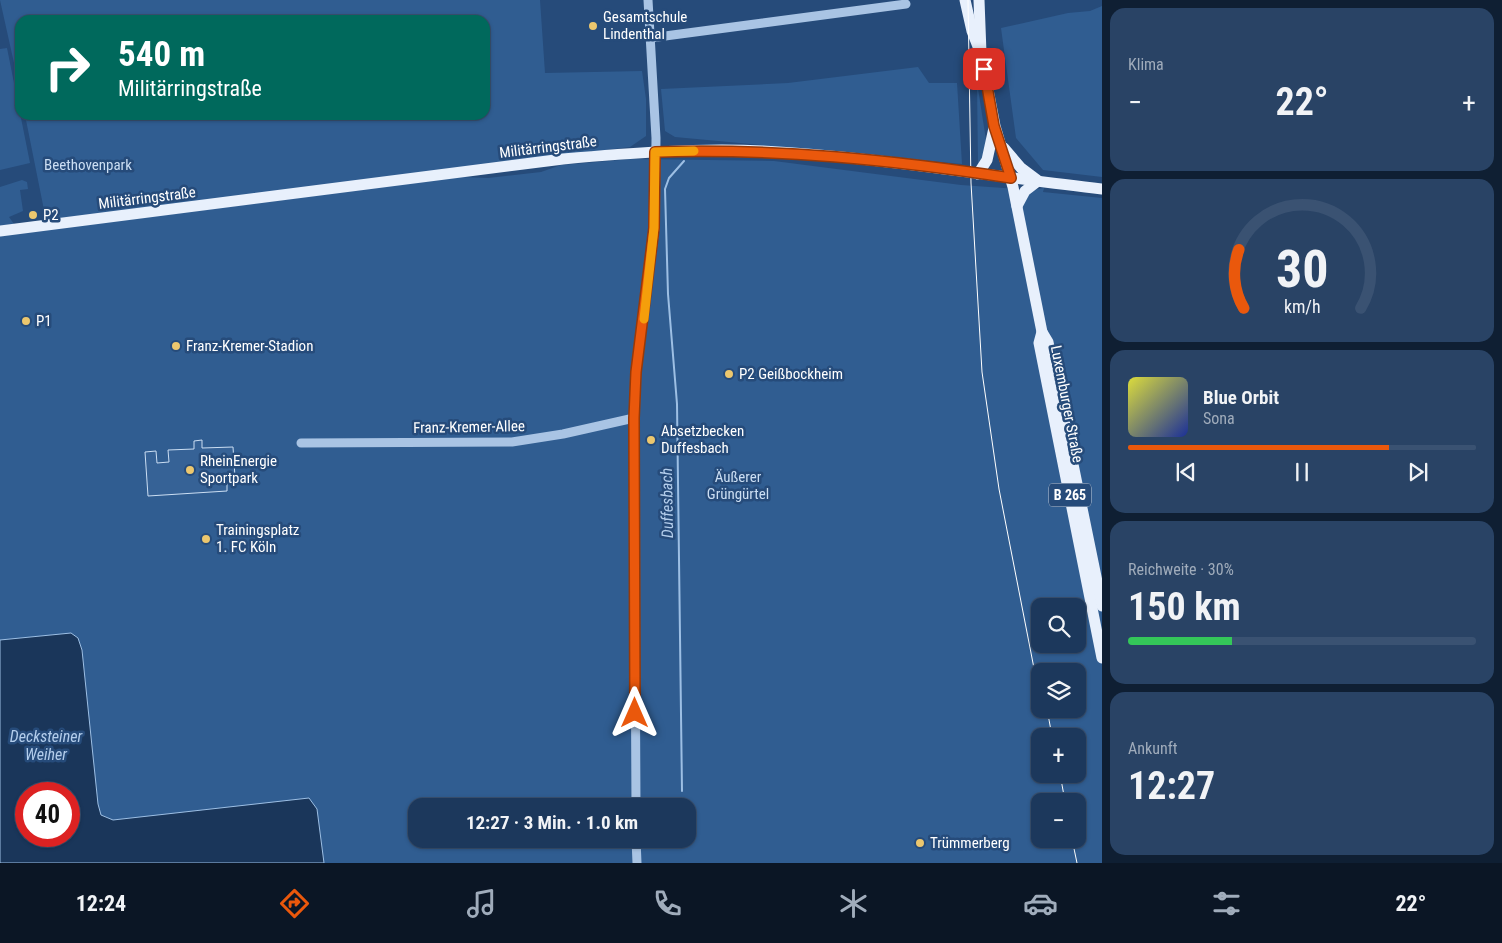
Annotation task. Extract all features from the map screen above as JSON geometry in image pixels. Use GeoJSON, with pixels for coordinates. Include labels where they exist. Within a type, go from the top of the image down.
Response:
{"type":"FeatureCollection","features":[{"type":"Feature","properties":{"kind":"main road","name":"Luxemburger Straße"},"geometry":{"type":"LineString","coordinates":[[965,0],[972,31],[981,53]]}},
{"type":"Feature","properties":{"kind":"main road","name":"Luxemburger Straße"},"geometry":{"type":"LineString","coordinates":[[979,0],[981,53],[994,126],[1011,178],[1042,332],[1048,342],[1102,606]]}},
{"type":"Feature","properties":{"kind":"main road"},"geometry":{"type":"LineString","coordinates":[[978,174],[986,160],[994,126]]}},
{"type":"Feature","properties":{"kind":"main road"},"geometry":{"type":"LineString","coordinates":[[999,142],[1021,168],[1038,182],[1025,191],[1017,206]]}},
{"type":"Feature","properties":{"kind":"main road","name":"Militärringstraße"},"geometry":{"type":"LineString","coordinates":[[0,231],[554,161],[655,152],[750,151],[802,154],[910,164],[1102,189]]}},
{"type":"Feature","properties":{"kind":"main road","name":"Luxemburger Straße"},"geometry":{"type":"LineString","coordinates":[[1042,332],[1039,343],[1102,658]]}},
{"type":"Feature","properties":{"kind":"street"},"geometry":{"type":"LineString","coordinates":[[636,798],[634,418],[636,372],[654,228],[655,152],[648,0]]}},
{"type":"Feature","properties":{"kind":"street"},"geometry":{"type":"LineString","coordinates":[[650,38],[906,4]]}},
{"type":"Feature","properties":{"kind":"street","name":"Franz-Kremer-Allee"},"geometry":{"type":"LineString","coordinates":[[301,443],[512,442],[563,434],[634,418]]}},
{"type":"Feature","properties":{"kind":"street"},"geometry":{"type":"LineString","coordinates":[[636,848],[637,863]]}},
{"type":"Feature","properties":{"kind":"green space","name":"Beethovenpark"},"geometry":{"type":"Polygon","coordinates":[[[0,0],[540,0],[545,73],[642,71],[646,99],[646,136],[630,147],[46,220],[26,120],[490,120],[490,15],[15,15],[15,68],[0,0]]]}},
{"type":"Feature","properties":{"kind":"green space"},"geometry":{"type":"Polygon","coordinates":[[[1102,6],[1102,177],[1043,170],[1016,138],[1001,28],[1068,13],[1090,11],[1102,6]]]}},
{"type":"Feature","properties":{"kind":"green space"},"geometry":{"type":"Polygon","coordinates":[[[7,48],[15,88],[15,120],[21,120],[30,163],[0,170],[0,49],[7,48]]]}},
{"type":"Feature","properties":{"kind":"green space"},"geometry":{"type":"Polygon","coordinates":[[[918,67],[929,83],[957,83],[962,164],[675,137],[665,131],[661,89],[788,83],[918,67]]]}},
{"type":"Feature","properties":{"kind":"green space"},"geometry":{"type":"Polygon","coordinates":[[[977,82],[986,140],[982,158],[978,164],[977,82]]]}},
{"type":"Feature","properties":{"kind":"green space","name":"Äußerer Grüngürtel"},"geometry":{"type":"Polygon","coordinates":[[[632,159],[774,161],[961,185],[1032,190],[1044,188],[1043,192],[1102,198],[1102,863],[0,863],[0,236],[460,177],[488,178],[541,172],[561,165],[632,159]]]}},
{"type":"Feature","properties":{"kind":"green space"},"geometry":{"type":"Polygon","coordinates":[[[22,180],[27,182],[28,189],[20,190],[23,211],[9,217],[14,224],[0,226],[0,187],[22,180]]]}},
{"type":"Feature","properties":{"kind":"water","name":"Decksteiner Weiher"},"geometry":{"type":"Polygon","coordinates":[[[71,633],[78,638],[82,650],[98,804],[101,815],[113,820],[309,798],[317,809],[324,863],[0,863],[0,640],[71,633]]]}},
{"type":"Feature","properties":{"kind":"building","name":"RheinEnergie Sportpark"},"geometry":{"type":"Polygon","coordinates":[[[202,440],[202,448],[233,447],[235,477],[227,478],[227,491],[148,496],[145,452],[156,451],[157,463],[169,462],[168,450],[194,449],[194,441],[202,440]]]}},
{"type":"Feature","properties":{"kind":"waterway","name":"Duffesbach"},"geometry":{"type":"LineString","coordinates":[[682,791],[677,404],[668,294],[665,189],[669,178],[684,161]]}},
{"type":"Feature","properties":{"kind":"tram line"},"geometry":{"type":"LineString","coordinates":[[968,0],[971,183],[982,372],[999,489],[1033,663]]}},
{"type":"Feature","properties":{"kind":"tram line"},"geometry":{"type":"LineString","coordinates":[[1049,718],[1051,728]]}},
{"type":"Feature","properties":{"kind":"tram line"},"geometry":{"type":"LineString","coordinates":[[1062,783],[1064,793]]}},
{"type":"Feature","properties":{"kind":"tram line"},"geometry":{"type":"LineString","coordinates":[[1074,848],[1077,863]]}},
{"type":"Feature","properties":{"kind":"slow traffic"},"geometry":{"type":"LineString","coordinates":[[644,319],[654,228],[655,152],[694,151]]}},
{"type":"Feature","properties":{"kind":"place","name":"Gesamtschule Lindenthal"},"geometry":{"type":"Point","coordinates":[593,26]}},
{"type":"Feature","properties":{"kind":"place","name":"P2"},"geometry":{"type":"Point","coordinates":[33,215]}},
{"type":"Feature","properties":{"kind":"place","name":"P1"},"geometry":{"type":"Point","coordinates":[26,321]}},
{"type":"Feature","properties":{"kind":"place","name":"Franz-Kremer-Stadion"},"geometry":{"type":"Point","coordinates":[176,346]}},
{"type":"Feature","properties":{"kind":"place","name":"P2 Geißbockheim"},"geometry":{"type":"Point","coordinates":[729,374]}},
{"type":"Feature","properties":{"kind":"place","name":"Absetzbecken Duffesbach"},"geometry":{"type":"Point","coordinates":[651,440]}},
{"type":"Feature","properties":{"kind":"place","name":"RheinEnergie Sportpark"},"geometry":{"type":"Point","coordinates":[190,470]}},
{"type":"Feature","properties":{"kind":"place","name":"Trainingsplatz 1. FC Köln"},"geometry":{"type":"Point","coordinates":[206,539]}},
{"type":"Feature","properties":{"kind":"place","name":"Trümmerberg"},"geometry":{"type":"Point","coordinates":[920,843]}},
{"type":"Feature","properties":{"kind":"route"},"geometry":{"type":"LineString","coordinates":[[635,713],[634,418],[636,372],[654,228],[655,152],[750,151],[802,154],[910,164],[1011,178],[994,126],[984,69]]}}]}
